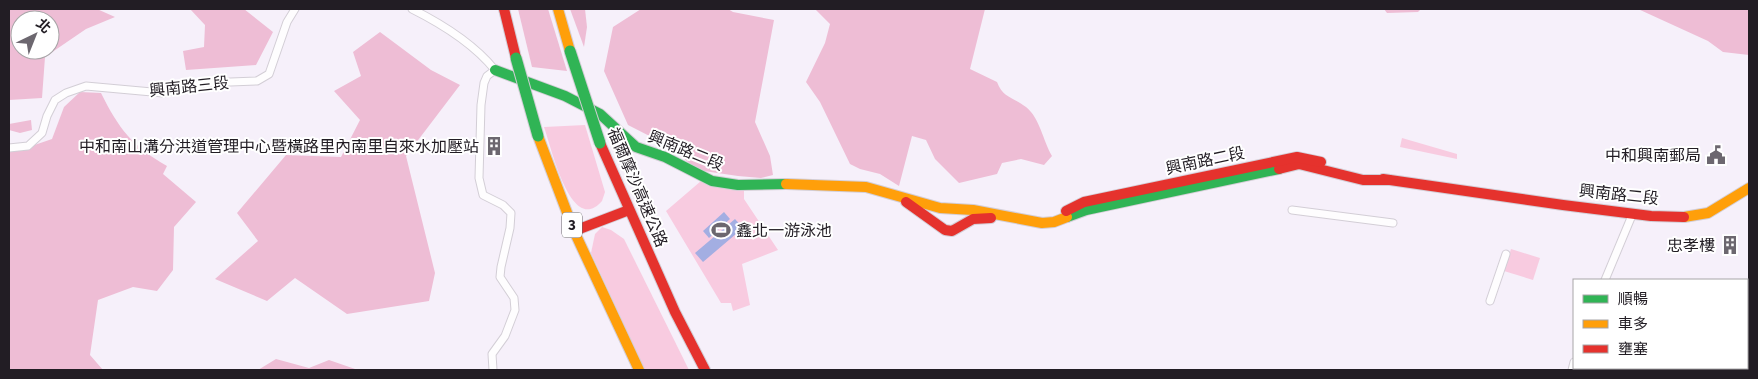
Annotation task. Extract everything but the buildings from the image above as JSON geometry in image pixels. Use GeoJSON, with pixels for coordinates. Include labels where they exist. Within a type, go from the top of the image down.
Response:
{"type":"FeatureCollection","features":[{"type":"Feature","properties":{"kind":"main road","name":"3"},"geometry":{"type":"LineString","coordinates":[[504,9],[538,136],[574,232],[636,365]]}},
{"type":"Feature","properties":{"kind":"main road","name":"福爾摩沙高速公路"},"geometry":{"type":"LineString","coordinates":[[558,9],[600,143],[675,312],[705,370]]}},
{"type":"Feature","properties":{"kind":"main road","name":"興南路二段"},"geometry":{"type":"LineString","coordinates":[[495,70],[565,96],[600,114],[636,147],[664,157],[712,181],[738,185],[794,184],[866,187],[940,208],[973,210],[1026,219],[1054,215],[1084,202],[1297,157],[1308,157],[1348,172],[1389,180],[1563,205],[1586,205],[1632,213],[1687,217],[1705,215],[1749,188]]}},
{"type":"Feature","properties":{"kind":"main road","name":"興南路二段"},"geometry":{"type":"LineString","coordinates":[[885,191],[917,208],[945,230],[952,231],[973,219],[1012,217]]}},
{"type":"Feature","properties":{"kind":"main road"},"geometry":{"type":"LineString","coordinates":[[574,232],[630,210]]}},
{"type":"Feature","properties":{"kind":"street","name":"興南路三段"},"geometry":{"type":"LineString","coordinates":[[9,148],[28,146],[42,133],[46,116],[55,100],[66,93],[86,86],[164,92],[205,83],[257,81],[269,74],[287,22],[295,9]]}},
{"type":"Feature","properties":{"kind":"street"},"geometry":{"type":"LineString","coordinates":[[412,9],[448,30],[487,60],[495,70],[484,83],[481,105],[479,178],[483,195],[503,205],[511,213],[510,228],[500,267],[500,277],[514,298],[515,310],[505,336],[492,354],[493,370]]}},
{"type":"Feature","properties":{"kind":"street"},"geometry":{"type":"LineString","coordinates":[[1292,210],[1393,223]]}},
{"type":"Feature","properties":{"kind":"street"},"geometry":{"type":"LineString","coordinates":[[1604,279],[1632,213]]}},
{"type":"Feature","properties":{"kind":"street"},"geometry":{"type":"LineString","coordinates":[[1490,301],[1506,254]]}},
{"type":"Feature","properties":{"kind":"shaded area"},"geometry":{"type":"Polygon","coordinates":[[[9,9],[97,9],[115,17],[86,29],[60,47],[60,10],[10,10],[10,60],[45,60],[42,98],[9,100],[9,9]]]}},
{"type":"Feature","properties":{"kind":"shaded area"},"geometry":{"type":"Polygon","coordinates":[[[190,9],[244,9],[273,32],[256,65],[186,70],[183,51],[204,47],[205,25],[190,9]]]}},
{"type":"Feature","properties":{"kind":"shaded area"},"geometry":{"type":"Polygon","coordinates":[[[518,9],[548,9],[567,71],[532,67],[518,9]]]}},
{"type":"Feature","properties":{"kind":"shaded area"},"geometry":{"type":"Polygon","coordinates":[[[570,9],[585,9],[587,27],[584,47],[570,9]]]}},
{"type":"Feature","properties":{"kind":"shaded area"},"geometry":{"type":"Polygon","coordinates":[[[641,9],[728,9],[733,12],[774,20],[755,122],[770,156],[773,175],[761,178],[697,170],[671,147],[628,125],[604,71],[613,27],[641,9]]]}},
{"type":"Feature","properties":{"kind":"shaded area"},"geometry":{"type":"Polygon","coordinates":[[[815,9],[985,9],[970,69],[997,82],[1005,94],[1031,112],[1038,123],[1052,156],[1044,165],[1021,159],[1002,163],[997,174],[959,183],[935,159],[926,140],[912,136],[899,186],[880,174],[860,169],[850,164],[820,102],[806,82],[825,43],[830,24],[815,9]]]}},
{"type":"Feature","properties":{"kind":"shaded area"},"geometry":{"type":"Polygon","coordinates":[[[1384,9],[1421,9],[1418,12],[1387,13],[1384,9]]]}},
{"type":"Feature","properties":{"kind":"shaded area"},"geometry":{"type":"Polygon","coordinates":[[[1638,9],[1749,9],[1749,55],[1723,52],[1708,41],[1638,9]]]}},
{"type":"Feature","properties":{"kind":"shaded area"},"geometry":{"type":"Polygon","coordinates":[[[380,32],[431,70],[460,85],[406,156],[435,273],[429,301],[347,314],[295,278],[267,301],[215,279],[258,241],[237,213],[286,155],[341,157],[360,120],[334,91],[361,76],[353,52],[380,32]]]}},
{"type":"Feature","properties":{"kind":"shaded area"},"geometry":{"type":"Polygon","coordinates":[[[80,92],[101,93],[114,117],[128,136],[144,151],[167,166],[163,174],[196,202],[174,227],[173,270],[157,291],[133,287],[98,300],[90,355],[103,370],[9,370],[9,145],[20,150],[52,139],[64,107],[80,92]]]}},
{"type":"Feature","properties":{"kind":"shaded area"},"geometry":{"type":"Polygon","coordinates":[[[31,120],[32,130],[20,133],[9,130],[9,124],[31,120]]]}},
{"type":"Feature","properties":{"kind":"shaded area"},"geometry":{"type":"Polygon","coordinates":[[[585,125],[605,192],[602,201],[591,209],[581,207],[572,198],[564,185],[544,127],[585,125]]]}},
{"type":"Feature","properties":{"kind":"shaded area"},"geometry":{"type":"Polygon","coordinates":[[[1402,138],[1457,154],[1457,159],[1400,147],[1402,138]]]}},
{"type":"Feature","properties":{"kind":"shaded area","name":"鑫北一游泳池"},"geometry":{"type":"Polygon","coordinates":[[[701,181],[717,187],[744,189],[744,199],[778,250],[742,264],[750,305],[733,311],[731,303],[721,303],[666,211],[701,181]]]}},
{"type":"Feature","properties":{"kind":"shaded area"},"geometry":{"type":"Polygon","coordinates":[[[602,227],[611,230],[624,239],[689,370],[645,370],[591,253],[595,234],[602,227]]]}},
{"type":"Feature","properties":{"kind":"shaded area"},"geometry":{"type":"Polygon","coordinates":[[[1511,249],[1540,258],[1533,280],[1504,271],[1511,249]]]}},
{"type":"Feature","properties":{"kind":"shaded area"},"geometry":{"type":"Polygon","coordinates":[[[276,359],[309,368],[329,360],[358,370],[258,370],[276,359]]]}},
{"type":"Feature","properties":{"kind":"shaded area"},"geometry":{"type":"Polygon","coordinates":[[[1678,369],[1742,369],[1742,370],[1678,369]]]}},
{"type":"Feature","properties":{"kind":"water"},"geometry":{"type":"Polygon","coordinates":[[[724,212],[730,219],[709,238],[703,231],[724,212]]]}},
{"type":"Feature","properties":{"kind":"water"},"geometry":{"type":"Polygon","coordinates":[[[735,219],[743,228],[703,262],[695,253],[735,219]]]}},
{"type":"Feature","properties":{"kind":"traffic: fast"},"geometry":{"type":"LineString","coordinates":[[570,51],[600,143]]}},
{"type":"Feature","properties":{"kind":"traffic: fast"},"geometry":{"type":"LineString","coordinates":[[516,58],[538,136]]}},
{"type":"Feature","properties":{"kind":"traffic: fast"},"geometry":{"type":"LineString","coordinates":[[495,70],[565,96],[600,114],[636,147],[665,157],[712,181],[738,185],[786,184]]}},
{"type":"Feature","properties":{"kind":"traffic: fast"},"geometry":{"type":"LineString","coordinates":[[1067,217],[1086,210],[1279,169]]}},
{"type":"Feature","properties":{"kind":"traffic: slow"},"geometry":{"type":"LineString","coordinates":[[558,9],[570,51]]}},
{"type":"Feature","properties":{"kind":"traffic: slow"},"geometry":{"type":"LineString","coordinates":[[538,136],[574,231],[639,370]]}},
{"type":"Feature","properties":{"kind":"traffic: slow"},"geometry":{"type":"LineString","coordinates":[[786,184],[866,187],[940,208],[973,210],[1042,223],[1054,222],[1067,217]]}},
{"type":"Feature","properties":{"kind":"traffic: slow"},"geometry":{"type":"LineString","coordinates":[[1684,217],[1708,213],[1749,188]]}},
{"type":"Feature","properties":{"kind":"traffic: jam"},"geometry":{"type":"LineString","coordinates":[[504,9],[516,58]]}},
{"type":"Feature","properties":{"kind":"traffic: jam"},"geometry":{"type":"LineString","coordinates":[[600,143],[675,312],[705,370]]}},
{"type":"Feature","properties":{"kind":"traffic: jam"},"geometry":{"type":"LineString","coordinates":[[1066,211],[1084,202],[1297,157],[1321,162]]}},
{"type":"Feature","properties":{"kind":"traffic: jam"},"geometry":{"type":"LineString","coordinates":[[1279,169],[1299,164],[1363,180],[1389,180]]}},
{"type":"Feature","properties":{"kind":"traffic: jam"},"geometry":{"type":"LineString","coordinates":[[1383,179],[1563,205],[1651,216],[1684,217]]}},
{"type":"Feature","properties":{"kind":"traffic: jam"},"geometry":{"type":"LineString","coordinates":[[906,202],[945,230],[952,231],[973,219],[991,218]]}},
{"type":"Feature","properties":{"kind":"traffic: jam"},"geometry":{"type":"LineString","coordinates":[[574,231],[629,210]]}},
{"type":"Feature","properties":{"kind":"place","name":"中和南山溝分洪道管理中心暨橫路里內南里自來水加壓站"},"geometry":{"type":"Point","coordinates":[494,146]}},
{"type":"Feature","properties":{"kind":"place","name":"中和興南郵局"},"geometry":{"type":"Point","coordinates":[1716,155]}},
{"type":"Feature","properties":{"kind":"place","name":"鑫北一游泳池"},"geometry":{"type":"Point","coordinates":[721,230]}},
{"type":"Feature","properties":{"kind":"place","name":"忠孝樓"},"geometry":{"type":"Point","coordinates":[1730,245]}}]}
